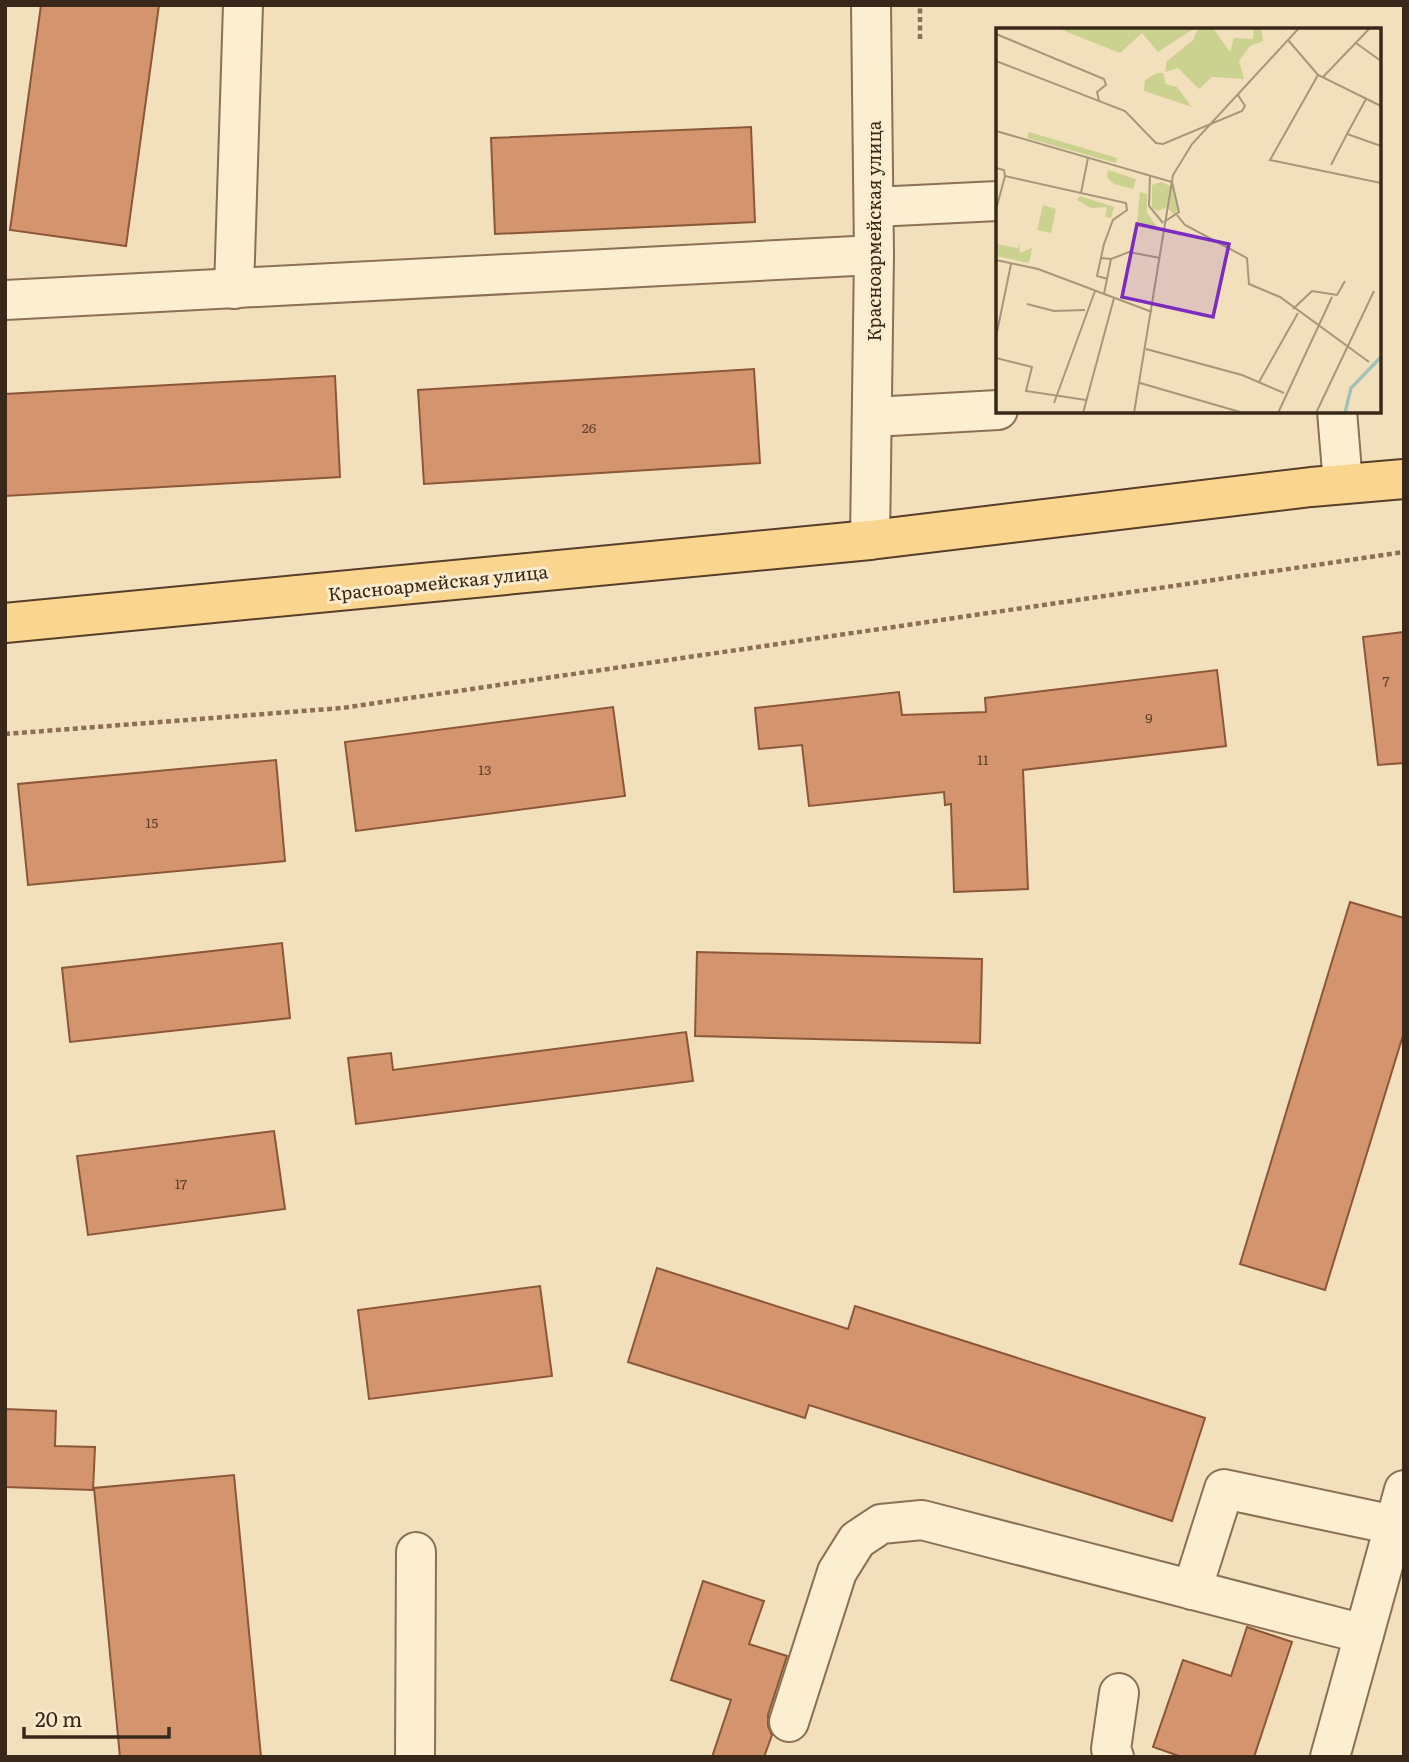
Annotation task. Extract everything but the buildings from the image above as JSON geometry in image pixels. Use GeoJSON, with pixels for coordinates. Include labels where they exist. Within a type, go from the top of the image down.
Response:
{"type":"FeatureCollection","features":[{"type":"Feature","properties":{"kind":"main road","name":"Красноармейская улица"},"geometry":{"type":"LineString","coordinates":[[5,623],[870,540],[1404,479]]}},
{"type":"Feature","properties":{"kind":"street"},"geometry":{"type":"LineString","coordinates":[[234,289],[243,5]]}},
{"type":"Feature","properties":{"kind":"street","name":"Красноармейская улица"},"geometry":{"type":"LineString","coordinates":[[870,5],[874,207],[870,540]]}},
{"type":"Feature","properties":{"kind":"street"},"geometry":{"type":"LineString","coordinates":[[874,207],[996,201]]}},
{"type":"Feature","properties":{"kind":"street"},"geometry":{"type":"LineString","coordinates":[[5,300],[874,255]]}},
{"type":"Feature","properties":{"kind":"street"},"geometry":{"type":"LineString","coordinates":[[873,417],[996,410]]}},
{"type":"Feature","properties":{"kind":"street"},"geometry":{"type":"LineString","coordinates":[[1327,486],[1337,413]]}},
{"type":"Feature","properties":{"kind":"street"},"geometry":{"type":"LineString","coordinates":[[1192,1590],[1224,1489],[1399,1507],[1330,1757]]}},
{"type":"Feature","properties":{"kind":"street"},"geometry":{"type":"LineString","coordinates":[[789,1722],[837,1572],[857,1540],[881,1524],[922,1520],[1364,1634]]}},
{"type":"Feature","properties":{"kind":"street"},"geometry":{"type":"LineString","coordinates":[[415,1757],[416,1552]]}},
{"type":"Feature","properties":{"kind":"street"},"geometry":{"type":"LineString","coordinates":[[1114,1757],[1111,1749],[1118,1693]]}},
{"type":"Feature","properties":{"kind":"path"},"geometry":{"type":"LineString","coordinates":[[5,734],[342,708],[1404,552]]}}]}
